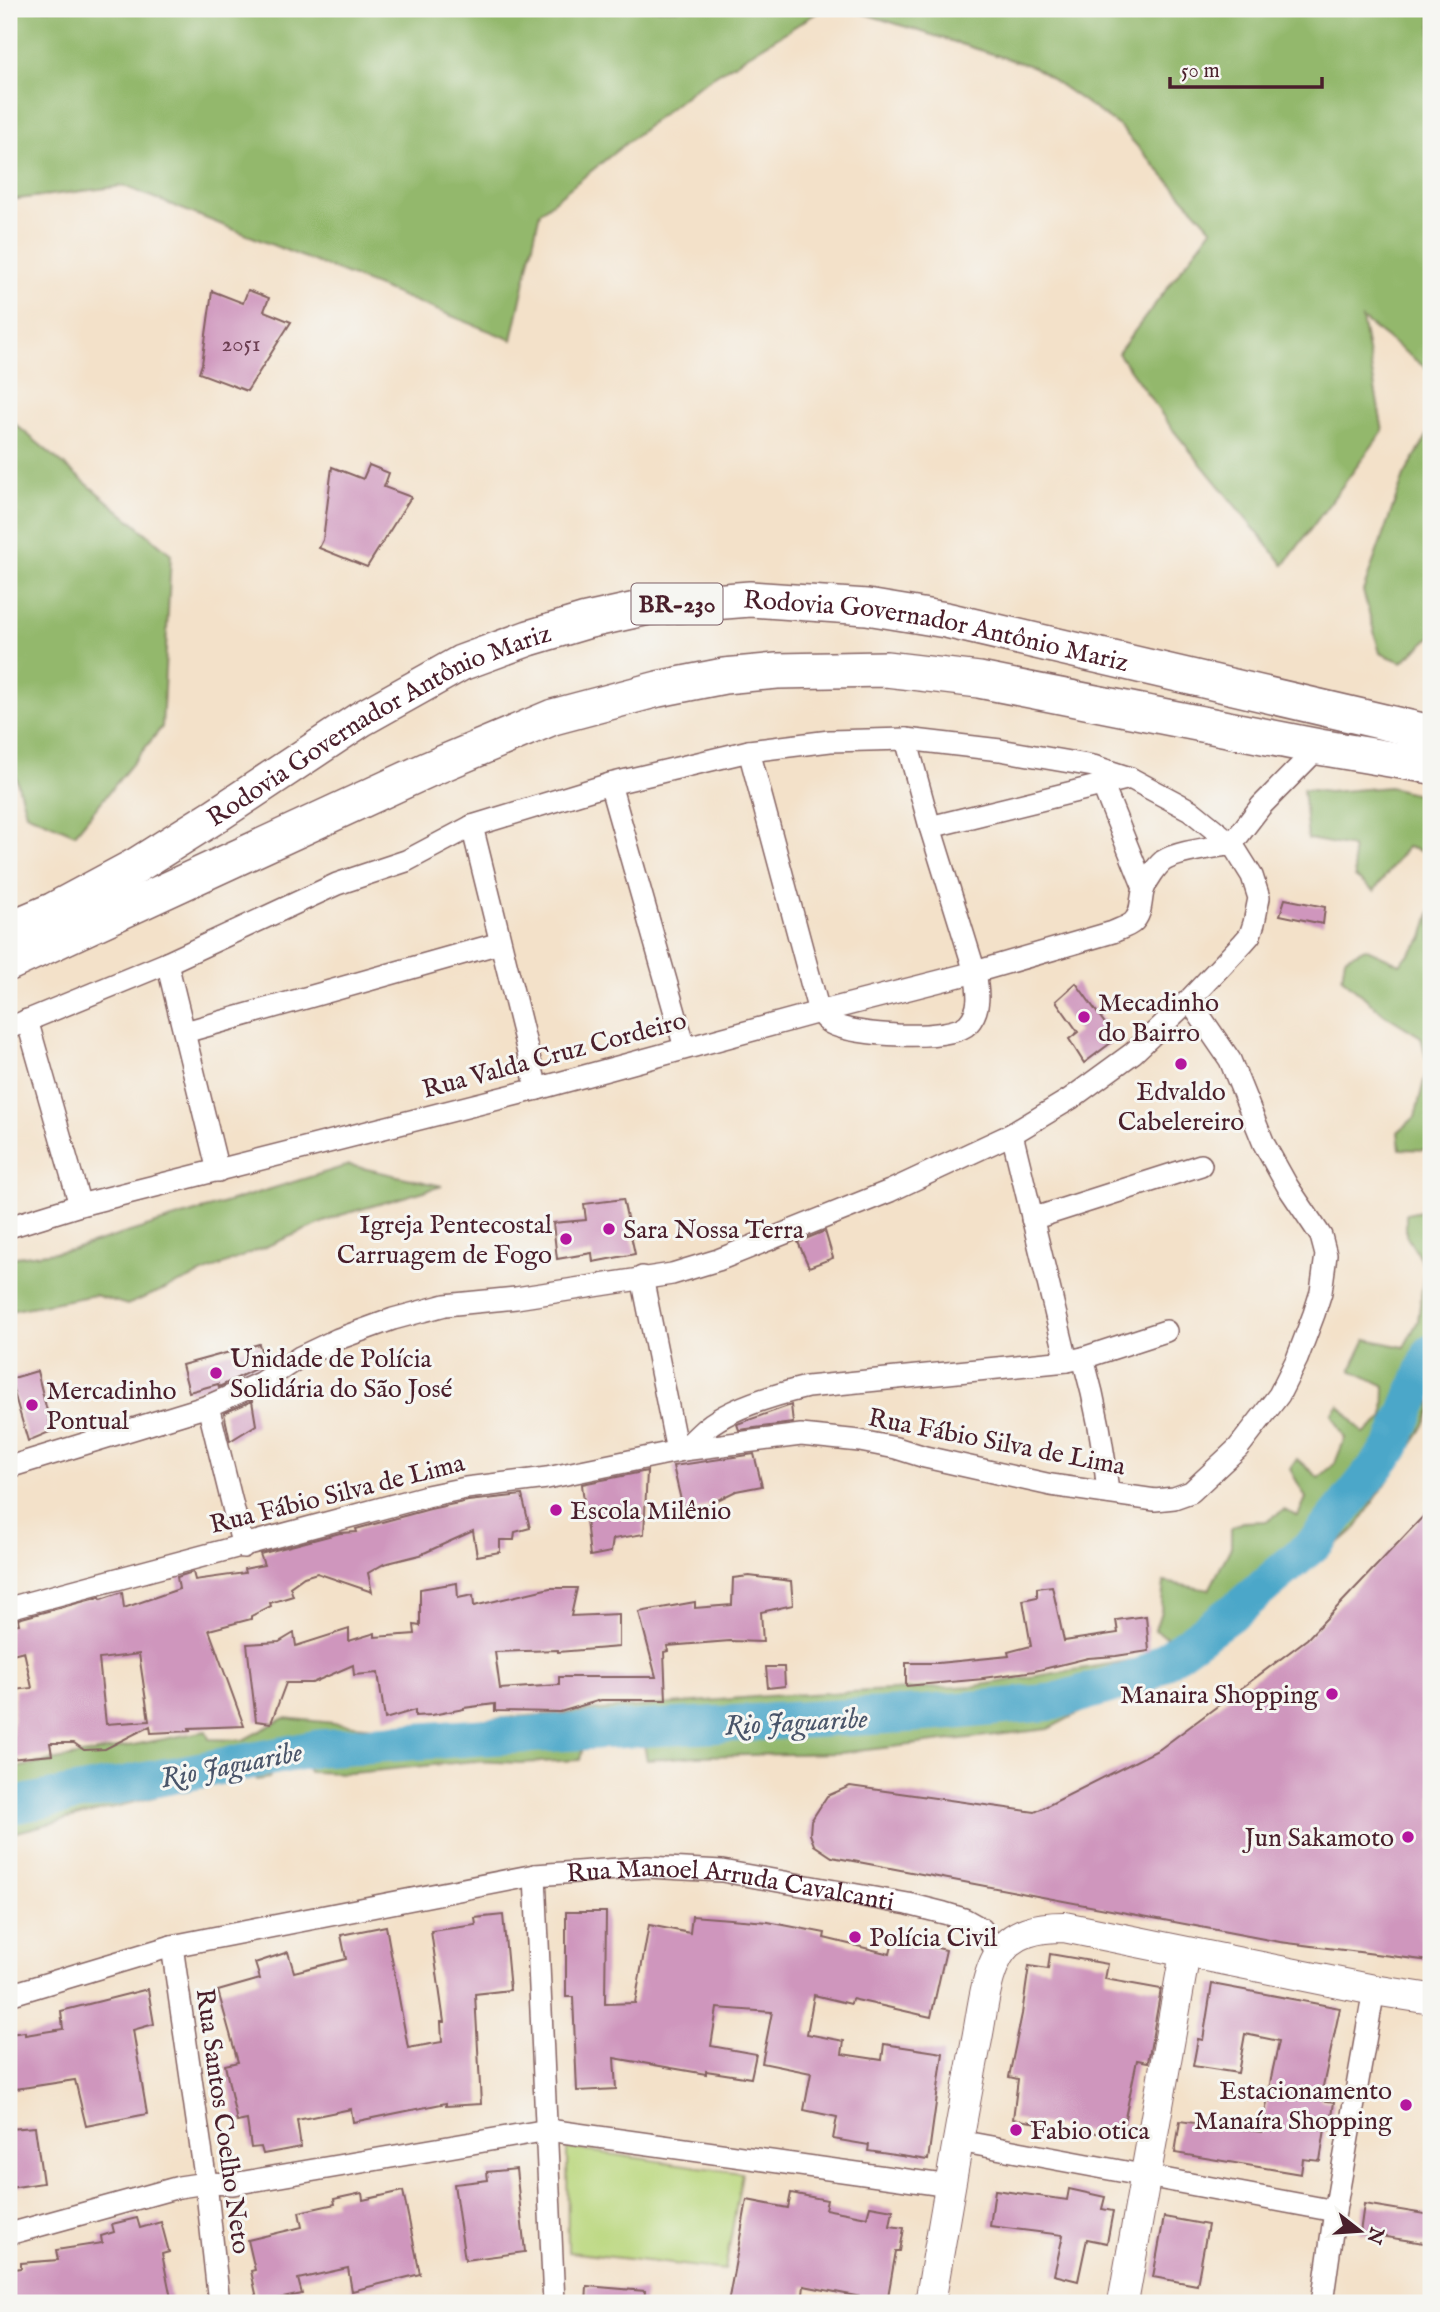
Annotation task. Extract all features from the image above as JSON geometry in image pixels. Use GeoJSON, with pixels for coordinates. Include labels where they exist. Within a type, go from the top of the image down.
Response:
{"type":"FeatureCollection","features":[{"type":"Feature","properties":{"kind":"highway","name":"Rodovia Governador Antônio Mariz"},"geometry":{"type":"LineString","coordinates":[[9,929],[54,911],[134,867],[215,817],[361,719],[461,663],[586,621],[649,607],[750,599],[867,607],[946,620],[1359,715],[1421,746]]}},
{"type":"Feature","properties":{"kind":"highway","name":"Rodovia Governador Antônio Mariz"},"geometry":{"type":"LineString","coordinates":[[9,963],[427,770],[553,718],[658,689],[724,676],[777,671],[899,670],[979,680],[1363,755],[1421,746]]}},
{"type":"Feature","properties":{"kind":"highway"},"geometry":{"type":"LineString","coordinates":[[9,914],[105,873],[134,867]]}},
{"type":"Feature","properties":{"kind":"main road"},"geometry":{"type":"LineString","coordinates":[[930,2303],[990,1979],[999,1955],[1012,1940],[1027,1931],[1064,1927],[1431,2000]]}},
{"type":"Feature","properties":{"kind":"main road"},"geometry":{"type":"LineString","coordinates":[[1123,2303],[1185,1953]]}},
{"type":"Feature","properties":{"kind":"street"},"geometry":{"type":"LineString","coordinates":[[750,751],[819,1012],[832,1024],[861,1032],[902,1035],[955,1031],[970,1022],[977,1011],[979,995],[975,972],[906,739]]}},
{"type":"Feature","properties":{"kind":"street"},"geometry":{"type":"LineString","coordinates":[[9,1467],[208,1406],[260,1383],[300,1357],[338,1339],[393,1319],[445,1305],[516,1298],[672,1274],[718,1260],[890,1191],[1012,1134],[1070,1099],[1133,1053],[1189,1000],[1250,935],[1259,898],[1246,866],[1232,844],[1181,805],[1130,778],[1093,765],[1067,760],[906,739],[830,741],[750,751],[610,784],[472,826],[406,861],[337,884],[167,963],[18,1024],[80,1205]]}},
{"type":"Feature","properties":{"kind":"street"},"geometry":{"type":"LineString","coordinates":[[1144,888],[1156,869],[1168,858],[1232,844],[1261,806],[1319,747]]}},
{"type":"Feature","properties":{"kind":"street"},"geometry":{"type":"LineString","coordinates":[[930,827],[1130,778]]}},
{"type":"Feature","properties":{"kind":"street"},"geometry":{"type":"LineString","coordinates":[[610,784],[685,1048]]}},
{"type":"Feature","properties":{"kind":"street"},"geometry":{"type":"LineString","coordinates":[[1103,786],[1144,888]]}},
{"type":"Feature","properties":{"kind":"street"},"geometry":{"type":"LineString","coordinates":[[472,826],[537,1089]]}},
{"type":"Feature","properties":{"kind":"street","name":"Rua Valda Cruz Cordeiro"},"geometry":{"type":"LineString","coordinates":[[9,1227],[80,1205],[537,1089],[975,972],[1113,932],[1135,920],[1142,903],[1144,888]]}},
{"type":"Feature","properties":{"kind":"street"},"geometry":{"type":"LineString","coordinates":[[185,1032],[500,943]]}},
{"type":"Feature","properties":{"kind":"street"},"geometry":{"type":"LineString","coordinates":[[167,963],[218,1171]]}},
{"type":"Feature","properties":{"kind":"street","name":"Rua Fábio Silva de Lima"},"geometry":{"type":"LineString","coordinates":[[9,1608],[427,1496],[466,1488],[547,1478],[680,1451],[801,1435],[896,1448],[1051,1485],[1155,1500],[1191,1492],[1238,1448],[1279,1395],[1297,1359],[1314,1314],[1325,1272],[1326,1255],[1321,1236],[1288,1187],[1264,1144],[1230,1060],[1189,1000]]}},
{"type":"Feature","properties":{"kind":"street"},"geometry":{"type":"LineString","coordinates":[[1012,1134],[1032,1219],[1075,1359],[1097,1407],[1108,1493]]}},
{"type":"Feature","properties":{"kind":"street"},"geometry":{"type":"LineString","coordinates":[[1032,1219],[1201,1165]]}},
{"type":"Feature","properties":{"kind":"street"},"geometry":{"type":"LineString","coordinates":[[642,1277],[680,1451]]}},
{"type":"Feature","properties":{"kind":"street","name":"Rua Fábio Silva de Lima"},"geometry":{"type":"LineString","coordinates":[[680,1451],[719,1419],[783,1392],[807,1387],[1075,1359],[1166,1331]]}},
{"type":"Feature","properties":{"kind":"street"},"geometry":{"type":"LineString","coordinates":[[208,1406],[243,1547]]}},
{"type":"Feature","properties":{"kind":"street","name":"Rua Manoel Arruda Cavalcanti"},"geometry":{"type":"LineString","coordinates":[[9,1995],[172,1946],[535,1875],[647,1867],[722,1871],[908,1904],[964,1919],[982,1929],[999,1955]]}},
{"type":"Feature","properties":{"kind":"street"},"geometry":{"type":"LineString","coordinates":[[535,1875],[554,2303]]}},
{"type":"Feature","properties":{"kind":"street","name":"Rua Santos Coelho Neto"},"geometry":{"type":"LineString","coordinates":[[172,1946],[206,2183],[219,2303]]}},
{"type":"Feature","properties":{"kind":"street"},"geometry":{"type":"LineString","coordinates":[[1322,2303],[1335,2211],[1374,1990]]}},
{"type":"Feature","properties":{"kind":"street"},"geometry":{"type":"LineString","coordinates":[[9,2234],[179,2187],[206,2183],[233,2184],[548,2130],[950,2186]]}},
{"type":"Feature","properties":{"kind":"street"},"geometry":{"type":"LineString","coordinates":[[959,2141],[1335,2211]]}},
{"type":"Feature","properties":{"kind":"green space"},"geometry":{"type":"Polygon","coordinates":[[[9,9],[823,9],[695,88],[540,212],[512,340],[124,186],[9,200],[9,9]]]}},
{"type":"Feature","properties":{"kind":"green space"},"geometry":{"type":"Polygon","coordinates":[[[849,9],[1431,9],[1431,372],[1362,319],[1383,431],[1284,565],[1173,430],[1118,353],[1212,229],[1119,126],[1034,67],[849,9]]]}},
{"type":"Feature","properties":{"kind":"green space"},"geometry":{"type":"Polygon","coordinates":[[[9,419],[171,554],[162,727],[75,834],[26,813],[9,753],[9,419]]]}},
{"type":"Feature","properties":{"kind":"green space"},"geometry":{"type":"Polygon","coordinates":[[[1431,429],[1431,637],[1402,662],[1380,653],[1363,591],[1404,476],[1431,429]]]}},
{"type":"Feature","properties":{"kind":"green space"},"geometry":{"type":"Polygon","coordinates":[[[1389,787],[1431,797],[1431,863],[1428,853],[1407,847],[1374,891],[1355,877],[1352,847],[1308,839],[1303,789],[1329,792],[1389,787]]]}},
{"type":"Feature","properties":{"kind":"green space"},"geometry":{"type":"Polygon","coordinates":[[[1431,910],[1431,1150],[1400,1149],[1398,1132],[1415,1117],[1428,1065],[1421,1037],[1384,1014],[1342,978],[1345,958],[1365,948],[1400,964],[1423,938],[1431,910]]]}},
{"type":"Feature","properties":{"kind":"green space"},"geometry":{"type":"Polygon","coordinates":[[[349,1165],[442,1186],[341,1215],[127,1305],[95,1295],[9,1311],[9,1258],[71,1250],[349,1165]]]}},
{"type":"Feature","properties":{"kind":"green space"},"geometry":{"type":"Polygon","coordinates":[[[1431,1209],[1431,1412],[1418,1436],[1355,1529],[1233,1633],[1048,1729],[840,1753],[697,1756],[647,1760],[644,1745],[583,1747],[580,1760],[520,1763],[474,1761],[353,1773],[309,1772],[305,1763],[277,1762],[269,1778],[257,1780],[254,1773],[233,1777],[9,1834],[9,1769],[206,1731],[209,1739],[243,1740],[284,1718],[384,1728],[767,1696],[975,1686],[1140,1659],[1174,1641],[1155,1630],[1161,1611],[1164,1582],[1209,1590],[1231,1547],[1231,1528],[1242,1522],[1266,1521],[1284,1510],[1298,1516],[1306,1498],[1290,1469],[1297,1459],[1319,1478],[1335,1463],[1345,1438],[1332,1414],[1339,1405],[1364,1434],[1384,1417],[1385,1386],[1351,1370],[1366,1339],[1404,1347],[1418,1321],[1425,1266],[1406,1235],[1406,1214],[1431,1209]]]}},
{"type":"Feature","properties":{"kind":"green space"},"geometry":{"type":"Polygon","coordinates":[[[567,2148],[742,2173],[725,2270],[568,2252],[567,2148]]]}},
{"type":"Feature","properties":{"kind":"building"},"geometry":{"type":"Polygon","coordinates":[[[248,290],[269,298],[264,311],[291,322],[247,391],[199,373],[212,291],[243,303],[248,290]]]}},
{"type":"Feature","properties":{"kind":"building"},"geometry":{"type":"Polygon","coordinates":[[[369,465],[389,473],[384,487],[411,497],[367,567],[319,548],[323,540],[332,467],[363,479],[369,465]]]}},
{"type":"Feature","properties":{"kind":"building"},"geometry":{"type":"Polygon","coordinates":[[[1285,899],[1325,907],[1323,924],[1280,915],[1285,899]]]}},
{"type":"Feature","properties":{"kind":"building","name":"Mecadinho do Bairro"},"geometry":{"type":"Polygon","coordinates":[[[1076,983],[1116,1039],[1084,1063],[1069,1039],[1078,1032],[1056,1001],[1076,983]]]}},
{"type":"Feature","properties":{"kind":"building","name":"Sara Nossa Terra"},"geometry":{"type":"Polygon","coordinates":[[[623,1199],[635,1254],[593,1262],[592,1253],[557,1259],[553,1223],[586,1220],[584,1204],[623,1199]]]}},
{"type":"Feature","properties":{"kind":"building"},"geometry":{"type":"Polygon","coordinates":[[[825,1231],[833,1258],[809,1267],[798,1242],[825,1231]]]}},
{"type":"Feature","properties":{"kind":"building","name":"Unidade de Polícia Solidária do São José"},"geometry":{"type":"Polygon","coordinates":[[[259,1344],[265,1364],[219,1387],[218,1384],[189,1392],[182,1365],[259,1344]]]}},
{"type":"Feature","properties":{"kind":"building","name":"Mercadinho Pontual"},"geometry":{"type":"Polygon","coordinates":[[[37,1371],[52,1431],[28,1441],[10,1379],[37,1371]]]}},
{"type":"Feature","properties":{"kind":"building"},"geometry":{"type":"Polygon","coordinates":[[[252,1401],[256,1425],[230,1441],[224,1413],[252,1401]]]}},
{"type":"Feature","properties":{"kind":"building"},"geometry":{"type":"Polygon","coordinates":[[[791,1405],[793,1423],[739,1430],[737,1424],[791,1405]]]}},
{"type":"Feature","properties":{"kind":"building"},"geometry":{"type":"Polygon","coordinates":[[[754,1454],[762,1486],[736,1491],[693,1512],[684,1513],[673,1466],[754,1454]]]}},
{"type":"Feature","properties":{"kind":"building"},"geometry":{"type":"Polygon","coordinates":[[[647,1471],[644,1534],[613,1539],[611,1552],[590,1556],[582,1484],[647,1471]]]}},
{"type":"Feature","properties":{"kind":"building"},"geometry":{"type":"Polygon","coordinates":[[[522,1495],[530,1528],[515,1532],[514,1540],[500,1540],[500,1552],[477,1556],[473,1531],[424,1554],[384,1564],[368,1573],[372,1592],[317,1573],[304,1577],[290,1587],[293,1596],[270,1603],[271,1606],[251,1616],[251,1619],[209,1630],[244,1726],[189,1728],[190,1731],[151,1733],[150,1726],[105,1749],[84,1750],[74,1743],[50,1743],[52,1755],[9,1759],[15,1690],[32,1688],[24,1651],[9,1655],[9,1625],[19,1624],[18,1619],[122,1592],[124,1608],[179,1589],[177,1577],[193,1572],[195,1580],[245,1573],[244,1569],[264,1565],[260,1554],[340,1533],[357,1532],[356,1529],[468,1501],[522,1495]],[[139,1654],[99,1659],[106,1724],[149,1721],[139,1654]]]}},
{"type":"Feature","properties":{"kind":"building","name":"Manaira Shopping"},"geometry":{"type":"Polygon","coordinates":[[[1431,1508],[1431,1961],[1280,1942],[832,1857],[814,1845],[810,1834],[811,1821],[827,1796],[850,1786],[1035,1812],[1160,1749],[1307,1639],[1431,1508]]]}},
{"type":"Feature","properties":{"kind":"building"},"geometry":{"type":"Polygon","coordinates":[[[749,1576],[791,1581],[793,1605],[761,1612],[763,1642],[730,1641],[667,1646],[668,1651],[664,1652],[666,1700],[601,1700],[560,1712],[495,1711],[495,1704],[432,1715],[415,1716],[415,1710],[385,1719],[378,1673],[354,1675],[353,1665],[312,1683],[286,1683],[271,1723],[256,1721],[247,1644],[279,1642],[294,1633],[296,1646],[349,1629],[349,1641],[375,1633],[375,1637],[415,1634],[414,1625],[420,1626],[420,1589],[457,1583],[458,1598],[473,1595],[474,1606],[550,1588],[577,1588],[571,1616],[619,1614],[619,1647],[558,1652],[495,1652],[500,1689],[559,1685],[559,1677],[656,1677],[639,1612],[695,1602],[695,1608],[732,1605],[733,1578],[749,1576]]]}},
{"type":"Feature","properties":{"kind":"building"},"geometry":{"type":"Polygon","coordinates":[[[1052,1586],[1064,1641],[1118,1633],[1116,1620],[1146,1616],[1149,1651],[1088,1658],[1035,1671],[984,1679],[906,1686],[906,1663],[938,1663],[1009,1656],[1008,1652],[1031,1646],[1023,1600],[1037,1597],[1037,1588],[1052,1586]]]}},
{"type":"Feature","properties":{"kind":"building"},"geometry":{"type":"Polygon","coordinates":[[[766,1667],[784,1667],[785,1686],[768,1688],[766,1667]]]}},
{"type":"Feature","properties":{"kind":"building"},"geometry":{"type":"Polygon","coordinates":[[[566,1912],[606,1912],[605,2004],[635,2003],[649,1925],[690,1933],[692,1916],[768,1922],[825,1933],[824,1938],[890,1954],[894,1938],[946,1950],[931,2017],[852,1999],[851,2004],[814,1995],[807,2034],[844,2041],[842,2054],[882,2060],[884,2044],[943,2053],[928,2160],[868,2151],[869,2145],[833,2139],[837,2117],[804,2110],[811,2073],[762,2063],[772,2012],[717,2008],[711,2046],[756,2054],[751,2078],[706,2071],[706,2074],[614,2058],[616,2089],[577,2091],[573,1997],[566,1997],[566,1912]]]}},
{"type":"Feature","properties":{"kind":"building"},"geometry":{"type":"Polygon","coordinates":[[[503,1915],[510,1990],[475,1994],[481,2104],[446,2106],[446,2103],[353,2122],[351,2109],[297,2120],[301,2147],[263,2154],[261,2147],[251,2148],[247,2120],[237,2122],[225,2065],[238,2062],[218,1991],[260,1979],[255,1963],[288,1952],[294,1972],[346,1959],[341,1935],[386,1926],[408,2048],[442,2042],[441,2022],[444,2022],[431,1931],[476,1925],[475,1918],[503,1915]]]}},
{"type":"Feature","properties":{"kind":"building"},"geometry":{"type":"Polygon","coordinates":[[[1050,1954],[1108,1964],[1105,1979],[1161,1989],[1148,2062],[1137,2060],[1121,2137],[1013,2119],[1018,2079],[1009,2077],[1029,1966],[1048,1969],[1050,1954]]]}},
{"type":"Feature","properties":{"kind":"building"},"geometry":{"type":"Polygon","coordinates":[[[1212,1984],[1340,2008],[1320,2100],[1334,2102],[1330,2130],[1325,2129],[1320,2161],[1303,2159],[1301,2174],[1175,2153],[1180,2121],[1262,2132],[1279,2041],[1245,2034],[1238,2073],[1193,2066],[1198,2039],[1203,2040],[1212,1984]]]}},
{"type":"Feature","properties":{"kind":"building"},"geometry":{"type":"Polygon","coordinates":[[[148,1989],[154,2024],[133,2030],[147,2114],[86,2126],[75,2080],[9,2090],[9,2034],[25,2032],[25,2035],[63,2029],[61,2011],[148,1989]]]}},
{"type":"Feature","properties":{"kind":"building"},"geometry":{"type":"Polygon","coordinates":[[[35,2127],[43,2183],[9,2188],[9,2129],[35,2127]]]}},
{"type":"Feature","properties":{"kind":"building"},"geometry":{"type":"Polygon","coordinates":[[[516,2169],[525,2252],[465,2260],[454,2184],[488,2180],[487,2172],[516,2169]]]}},
{"type":"Feature","properties":{"kind":"building"},"geometry":{"type":"Polygon","coordinates":[[[1069,2189],[1105,2197],[1102,2209],[1113,2211],[1107,2243],[1087,2239],[1078,2281],[1054,2275],[1063,2235],[990,2226],[995,2190],[1067,2200],[1069,2189]]]}},
{"type":"Feature","properties":{"kind":"building"},"geometry":{"type":"Polygon","coordinates":[[[403,2191],[420,2274],[352,2291],[348,2268],[298,2279],[302,2294],[258,2303],[251,2271],[255,2270],[248,2240],[302,2227],[299,2212],[335,2204],[334,2199],[362,2193],[363,2200],[403,2191]]]}},
{"type":"Feature","properties":{"kind":"building"},"geometry":{"type":"Polygon","coordinates":[[[791,2193],[827,2200],[825,2209],[867,2217],[870,2206],[893,2210],[890,2226],[904,2228],[900,2251],[896,2251],[887,2302],[804,2286],[802,2303],[728,2303],[747,2200],[788,2208],[791,2193]]]}},
{"type":"Feature","properties":{"kind":"building"},"geometry":{"type":"Polygon","coordinates":[[[1364,2204],[1431,2215],[1431,2244],[1360,2233],[1364,2204]]]}},
{"type":"Feature","properties":{"kind":"building"},"geometry":{"type":"Polygon","coordinates":[[[1164,2217],[1208,2225],[1197,2285],[1153,2277],[1164,2217]]]}},
{"type":"Feature","properties":{"kind":"building"},"geometry":{"type":"Polygon","coordinates":[[[137,2218],[140,2228],[161,2222],[169,2252],[162,2254],[172,2303],[9,2303],[9,2270],[21,2268],[21,2263],[58,2260],[56,2250],[102,2243],[101,2236],[114,2232],[112,2224],[137,2218]]]}},
{"type":"Feature","properties":{"kind":"building"},"geometry":{"type":"Polygon","coordinates":[[[587,2286],[645,2291],[644,2303],[586,2303],[587,2286]]]}},
{"type":"Feature","properties":{"kind":"waterway","name":"Rio Jaguaribe"},"geometry":{"type":"LineString","coordinates":[[9,1806],[319,1748],[934,1713],[1053,1702],[1145,1675],[1241,1606],[1317,1541],[1392,1447],[1431,1353]]}},
{"type":"Feature","properties":{"kind":"place","name":"Mecadinho do Bairro"},"geometry":{"type":"Point","coordinates":[1084,1017]}},
{"type":"Feature","properties":{"kind":"place","name":"Edvaldo Cabelereiro"},"geometry":{"type":"Point","coordinates":[1181,1064]}},
{"type":"Feature","properties":{"kind":"place","name":"Sara Nossa Terra"},"geometry":{"type":"Point","coordinates":[609,1229]}},
{"type":"Feature","properties":{"kind":"place","name":"Igreja Pentecostal Carruagem de Fogo"},"geometry":{"type":"Point","coordinates":[566,1239]}},
{"type":"Feature","properties":{"kind":"place","name":"Unidade de Polícia Solidária do São José"},"geometry":{"type":"Point","coordinates":[216,1373]}},
{"type":"Feature","properties":{"kind":"place","name":"Mercadinho Pontual"},"geometry":{"type":"Point","coordinates":[32,1405]}},
{"type":"Feature","properties":{"kind":"place","name":"Escola Milênio"},"geometry":{"type":"Point","coordinates":[556,1510]}},
{"type":"Feature","properties":{"kind":"place","name":"Manaira Shopping"},"geometry":{"type":"Point","coordinates":[1332,1694]}},
{"type":"Feature","properties":{"kind":"place","name":"Jun Sakamoto"},"geometry":{"type":"Point","coordinates":[1408,1837]}},
{"type":"Feature","properties":{"kind":"place","name":"Polícia Civil"},"geometry":{"type":"Point","coordinates":[855,1937]}},
{"type":"Feature","properties":{"kind":"place","name":"Estacionamento Manaíra Shopping"},"geometry":{"type":"Point","coordinates":[1406,2105]}},
{"type":"Feature","properties":{"kind":"place","name":"Fabio otica"},"geometry":{"type":"Point","coordinates":[1016,2130]}}]}
